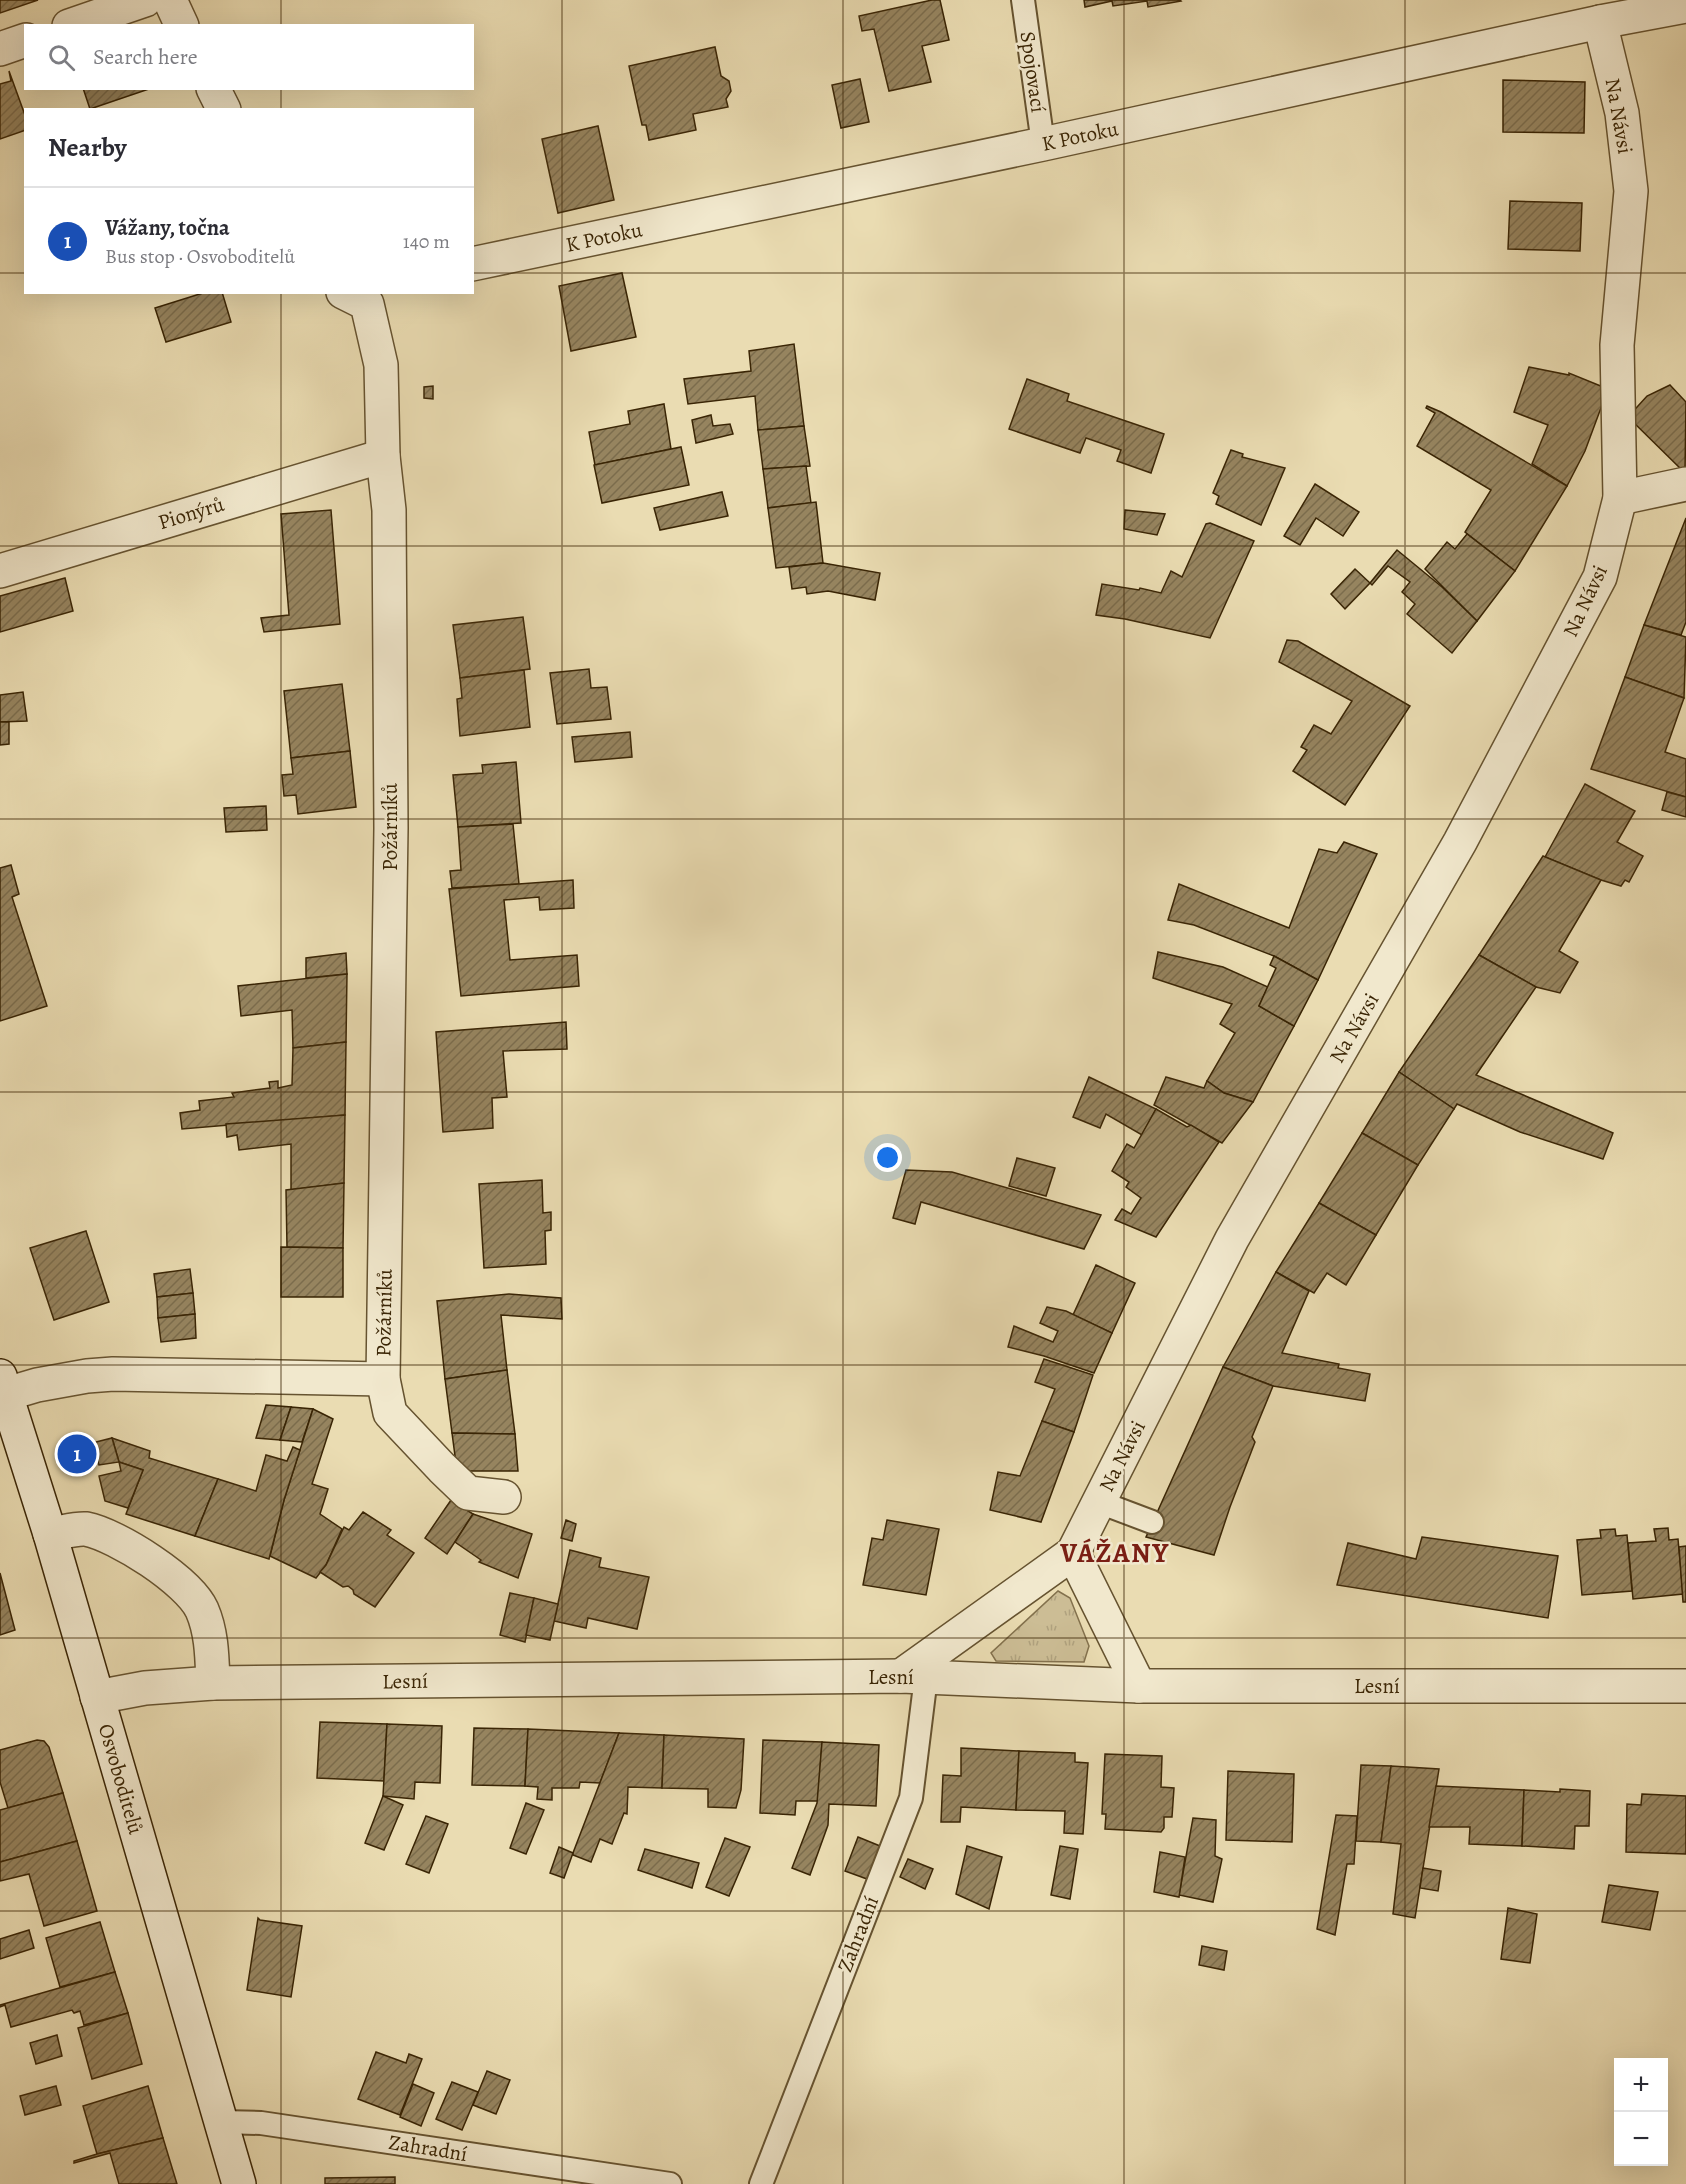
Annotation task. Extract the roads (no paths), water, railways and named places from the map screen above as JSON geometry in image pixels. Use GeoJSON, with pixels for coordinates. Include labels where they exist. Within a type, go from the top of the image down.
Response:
{"type":"FeatureCollection","features":[{"type":"Feature","properties":{"kind":"street"},"geometry":{"type":"LineString","coordinates":[[75,24],[145,0]]}},
{"type":"Feature","properties":{"kind":"street"},"geometry":{"type":"LineString","coordinates":[[170,0],[181,24]]}},
{"type":"Feature","properties":{"kind":"street","name":"K Potoku"},"geometry":{"type":"LineString","coordinates":[[474,264],[1043,144],[1600,22],[1686,6]]}},
{"type":"Feature","properties":{"kind":"street","name":"Na Návsi"},"geometry":{"type":"LineString","coordinates":[[914,1677],[1073,1553],[1232,1239],[1460,842],[1600,577],[1620,498],[1617,345],[1631,191],[1622,113],[1600,22]]}},
{"type":"Feature","properties":{"kind":"street"},"geometry":{"type":"LineString","coordinates":[[0,49],[24,41]]}},
{"type":"Feature","properties":{"kind":"street"},"geometry":{"type":"LineString","coordinates":[[214,90],[223,108]]}},
{"type":"Feature","properties":{"kind":"street","name":"Požárníků"},"geometry":{"type":"LineString","coordinates":[[364,296],[381,365],[383,456],[388,510],[391,828],[383,1379],[390,1413],[442,1468],[468,1493],[504,1497]]}},
{"type":"Feature","properties":{"kind":"street","name":"Pionýrů"},"geometry":{"type":"LineString","coordinates":[[0,571],[383,456]]}},
{"type":"Feature","properties":{"kind":"street"},"geometry":{"type":"LineString","coordinates":[[1620,498],[1686,484]]}},
{"type":"Feature","properties":{"kind":"street","name":"Požárníků"},"geometry":{"type":"LineString","coordinates":[[2,1389],[113,1374],[383,1379]]}},
{"type":"Feature","properties":{"kind":"street","name":"Osvoboditelů"},"geometry":{"type":"LineString","coordinates":[[2,1389],[50,1534],[239,2184]]}},
{"type":"Feature","properties":{"kind":"street"},"geometry":{"type":"LineString","coordinates":[[50,1534],[85,1529],[116,1539],[182,1584],[201,1608],[212,1641],[213,1683]]}},
{"type":"Feature","properties":{"kind":"street"},"geometry":{"type":"LineString","coordinates":[[1073,1553],[1139,1686]]}},
{"type":"Feature","properties":{"kind":"street","name":"Lesní"},"geometry":{"type":"LineString","coordinates":[[97,1697],[145,1688],[213,1683],[914,1677],[1139,1686],[1686,1686]]}},
{"type":"Feature","properties":{"kind":"lane","name":"Spojovací"},"geometry":{"type":"LineString","coordinates":[[1023,0],[1043,144]]}},
{"type":"Feature","properties":{"kind":"lane"},"geometry":{"type":"LineString","coordinates":[[1099,1502],[1152,1522]]}},
{"type":"Feature","properties":{"kind":"lane","name":"Zahradní"},"geometry":{"type":"LineString","coordinates":[[761,2184],[911,1798],[914,1677]]}},
{"type":"Feature","properties":{"kind":"lane","name":"Zahradní"},"geometry":{"type":"LineString","coordinates":[[221,2122],[261,2123],[670,2184]]}},
{"type":"Feature","properties":{"kind":"place","name":"Vážany, točna"},"geometry":{"type":"Point","coordinates":[77,1454]}},
{"type":"Feature","properties":{"kind":"district","name":"VÁŽANY"},"geometry":{"type":"Point","coordinates":[1115,1553]}}]}
